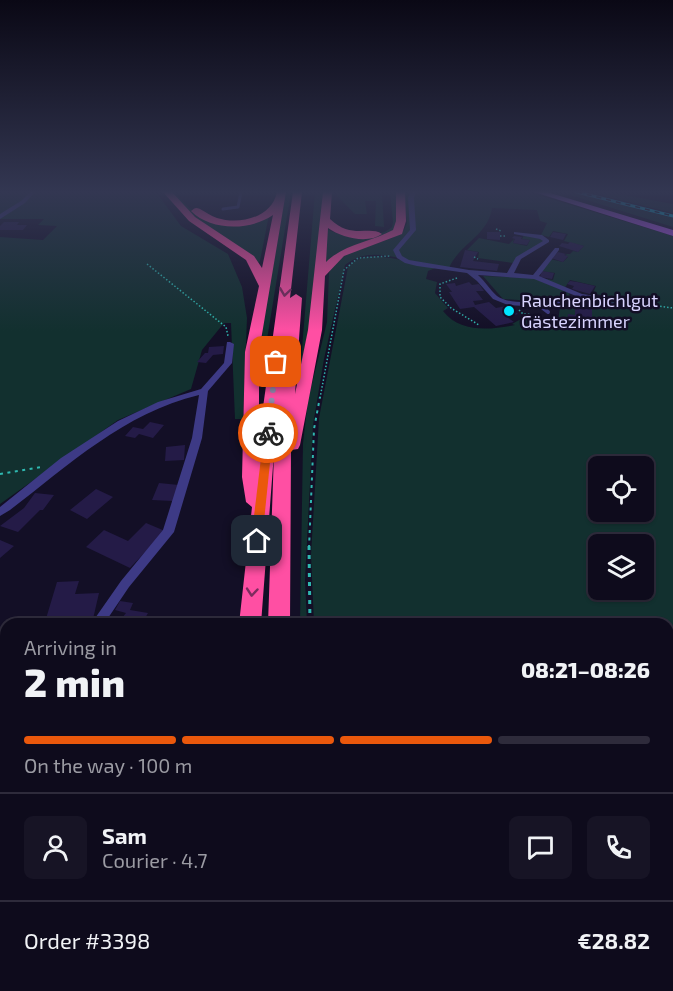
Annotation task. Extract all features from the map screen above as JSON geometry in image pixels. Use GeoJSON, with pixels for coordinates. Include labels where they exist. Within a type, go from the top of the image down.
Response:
{"type":"FeatureCollection","features":[{"type":"Feature","properties":{"kind":"highway"},"geometry":{"type":"LineString","coordinates":[[221,238],[250,258],[256,265],[264,285]]}},
{"type":"Feature","properties":{"kind":"highway"},"geometry":{"type":"LineString","coordinates":[[258,519],[251,477],[251,379],[255,329],[273,238]]}},
{"type":"Feature","properties":{"kind":"highway"},"geometry":{"type":"LineString","coordinates":[[250,618],[258,519],[292,238]]}},
{"type":"Feature","properties":{"kind":"highway"},"geometry":{"type":"LineString","coordinates":[[279,618],[285,406],[303,238]]}},
{"type":"Feature","properties":{"kind":"highway"},"geometry":{"type":"LineString","coordinates":[[284,468],[295,437],[315,330],[322,238]]}},
{"type":"Feature","properties":{"kind":"highway"},"geometry":{"type":"LineString","coordinates":[[318,274],[340,254],[385,238]]}},
{"type":"Feature","properties":{"kind":"street"},"geometry":{"type":"LineString","coordinates":[[406,238],[396,250],[400,258],[411,263],[471,274],[535,277],[581,296],[610,300]]}},
{"type":"Feature","properties":{"kind":"street"},"geometry":{"type":"LineString","coordinates":[[509,275],[518,258],[547,241],[544,238]]}},
{"type":"Feature","properties":{"kind":"street"},"geometry":{"type":"LineString","coordinates":[[535,277],[557,249]]}},
{"type":"Feature","properties":{"kind":"street"},"geometry":{"type":"LineString","coordinates":[[471,274],[493,298],[508,303],[574,301],[581,296]]}},
{"type":"Feature","properties":{"kind":"street"},"geometry":{"type":"LineString","coordinates":[[102,618],[125,584],[168,532],[197,438],[204,391],[228,363],[230,345]]}},
{"type":"Feature","properties":{"kind":"street"},"geometry":{"type":"LineString","coordinates":[[0,512],[62,463],[111,429],[140,412],[189,394],[204,391]]}},
{"type":"Feature","properties":{"kind":"lane"},"geometry":{"type":"LineString","coordinates":[[574,301],[617,305]]}},
{"type":"Feature","properties":{"kind":"lane"},"geometry":{"type":"LineString","coordinates":[[535,302],[548,312]]}},
{"type":"Feature","properties":{"kind":"path"},"geometry":{"type":"LineString","coordinates":[[310,618],[308,574],[314,429],[344,270],[350,262],[361,258],[376,255],[400,258]]}},
{"type":"Feature","properties":{"kind":"path"},"geometry":{"type":"LineString","coordinates":[[474,257],[478,259]]}},
{"type":"Feature","properties":{"kind":"path"},"geometry":{"type":"LineString","coordinates":[[147,264],[226,327],[230,345]]}},
{"type":"Feature","properties":{"kind":"path"},"geometry":{"type":"LineString","coordinates":[[471,274],[443,282],[438,287],[438,293],[447,306],[479,325]]}},
{"type":"Feature","properties":{"kind":"path"},"geometry":{"type":"LineString","coordinates":[[610,300],[673,308]]}},
{"type":"Feature","properties":{"kind":"path"},"geometry":{"type":"LineString","coordinates":[[0,474],[62,463]]}},
{"type":"Feature","properties":{"kind":"green space"},"geometry":{"type":"Polygon","coordinates":[[[0,238],[202,238],[228,254],[242,287],[247,318],[243,419],[235,419],[231,323],[224,323],[202,350],[191,389],[118,420],[0,504],[0,238]]]}},
{"type":"Feature","properties":{"kind":"green space"},"geometry":{"type":"Polygon","coordinates":[[[223,238],[264,238],[258,263],[223,238]]]}},
{"type":"Feature","properties":{"kind":"green space"},"geometry":{"type":"Polygon","coordinates":[[[278,238],[283,238],[263,364],[262,329],[278,238]]]}},
{"type":"Feature","properties":{"kind":"green space"},"geometry":{"type":"Polygon","coordinates":[[[311,238],[319,238],[310,321],[300,372],[311,238]]]}},
{"type":"Feature","properties":{"kind":"green space"},"geometry":{"type":"Polygon","coordinates":[[[326,238],[376,238],[347,248],[325,263],[326,238]]]}},
{"type":"Feature","properties":{"kind":"green space"},"geometry":{"type":"Polygon","coordinates":[[[391,238],[473,238],[459,252],[449,268],[380,255],[362,256],[345,265],[324,359],[313,425],[305,580],[307,618],[300,618],[303,443],[308,400],[327,322],[329,273],[333,263],[346,254],[391,238]]]}},
{"type":"Feature","properties":{"kind":"green space"},"geometry":{"type":"Polygon","coordinates":[[[479,238],[509,244],[514,239],[513,243],[527,246],[530,240],[522,239],[545,240],[513,263],[478,258],[479,252],[467,250],[479,238]]]}},
{"type":"Feature","properties":{"kind":"green space"},"geometry":{"type":"Polygon","coordinates":[[[566,238],[673,238],[673,618],[314,618],[311,555],[319,418],[348,267],[366,257],[377,257],[435,268],[428,271],[426,279],[437,282],[435,293],[448,308],[443,311],[458,323],[486,329],[515,325],[512,324],[521,319],[558,320],[561,302],[604,296],[593,293],[596,286],[570,280],[564,289],[539,278],[553,280],[555,273],[540,271],[550,259],[563,262],[568,257],[565,255],[573,251],[578,252],[584,246],[564,241],[566,238]]]}},
{"type":"Feature","properties":{"kind":"green space"},"geometry":{"type":"Polygon","coordinates":[[[483,276],[533,278],[569,293],[570,297],[532,301],[503,299],[483,276]]]}},
{"type":"Feature","properties":{"kind":"building"},"geometry":{"type":"Polygon","coordinates":[[[513,238],[530,240],[527,245],[513,243],[515,239],[513,238]]]}},
{"type":"Feature","properties":{"kind":"building"},"geometry":{"type":"Polygon","coordinates":[[[570,242],[584,246],[578,252],[559,246],[570,242]]]}},
{"type":"Feature","properties":{"kind":"building"},"geometry":{"type":"Polygon","coordinates":[[[465,250],[478,252],[473,261],[499,264],[497,271],[460,267],[465,250]]]}},
{"type":"Feature","properties":{"kind":"building"},"geometry":{"type":"Polygon","coordinates":[[[558,252],[568,256],[563,262],[551,258],[558,252]]]}},
{"type":"Feature","properties":{"kind":"building"},"geometry":{"type":"Polygon","coordinates":[[[542,271],[554,273],[552,279],[540,277],[542,271]]]}},
{"type":"Feature","properties":{"kind":"building"},"geometry":{"type":"Polygon","coordinates":[[[570,281],[595,286],[590,294],[572,289],[574,286],[567,284],[570,281]]]}},
{"type":"Feature","properties":{"kind":"building"},"geometry":{"type":"Polygon","coordinates":[[[469,282],[472,285],[479,284],[484,291],[476,291],[483,300],[473,301],[475,305],[489,302],[496,308],[506,306],[518,314],[507,317],[514,322],[496,326],[474,307],[460,309],[446,284],[455,283],[456,286],[469,282]]]}},
{"type":"Feature","properties":{"kind":"building"},"geometry":{"type":"Polygon","coordinates":[[[575,303],[592,305],[592,324],[567,322],[568,314],[575,315],[575,303]]]}},
{"type":"Feature","properties":{"kind":"building"},"geometry":{"type":"Polygon","coordinates":[[[224,346],[223,354],[213,355],[206,363],[197,362],[205,353],[208,353],[209,347],[224,346]]]}},
{"type":"Feature","properties":{"kind":"building"},"geometry":{"type":"Polygon","coordinates":[[[150,422],[164,425],[153,438],[139,434],[135,438],[125,436],[133,427],[143,429],[150,422]]]}},
{"type":"Feature","properties":{"kind":"building"},"geometry":{"type":"Polygon","coordinates":[[[185,445],[184,460],[165,461],[166,447],[185,445]]]}},
{"type":"Feature","properties":{"kind":"building"},"geometry":{"type":"Polygon","coordinates":[[[159,483],[179,485],[173,501],[152,500],[159,483]]]}},
{"type":"Feature","properties":{"kind":"building"},"geometry":{"type":"Polygon","coordinates":[[[96,489],[113,497],[87,519],[70,510],[96,489]]]}},
{"type":"Feature","properties":{"kind":"building"},"geometry":{"type":"Polygon","coordinates":[[[35,493],[54,495],[43,510],[40,510],[18,532],[0,526],[24,508],[35,493]]]}},
{"type":"Feature","properties":{"kind":"building"},"geometry":{"type":"Polygon","coordinates":[[[146,523],[165,531],[130,568],[86,547],[104,530],[128,541],[146,523]]]}},
{"type":"Feature","properties":{"kind":"building"},"geometry":{"type":"Polygon","coordinates":[[[0,540],[14,546],[0,558],[0,540]]]}},
{"type":"Feature","properties":{"kind":"building"},"geometry":{"type":"Polygon","coordinates":[[[79,581],[75,594],[99,593],[93,618],[46,618],[57,582],[79,581]]]}},
{"type":"Feature","properties":{"kind":"building"},"geometry":{"type":"Polygon","coordinates":[[[120,601],[133,603],[130,610],[148,613],[145,618],[122,618],[126,613],[115,610],[120,601]]]}},
{"type":"Feature","properties":{"kind":"way so far"},"geometry":{"type":"LineString","coordinates":[[268,433],[276,362]]}},
{"type":"Feature","properties":{"kind":"place","name":"Rauchenbichlgut Gästezimmer"},"geometry":{"type":"Point","coordinates":[509,311]}},
{"type":"Feature","properties":{"kind":"route"},"geometry":{"type":"LineString","coordinates":[[257,541],[268,433]]}}]}
